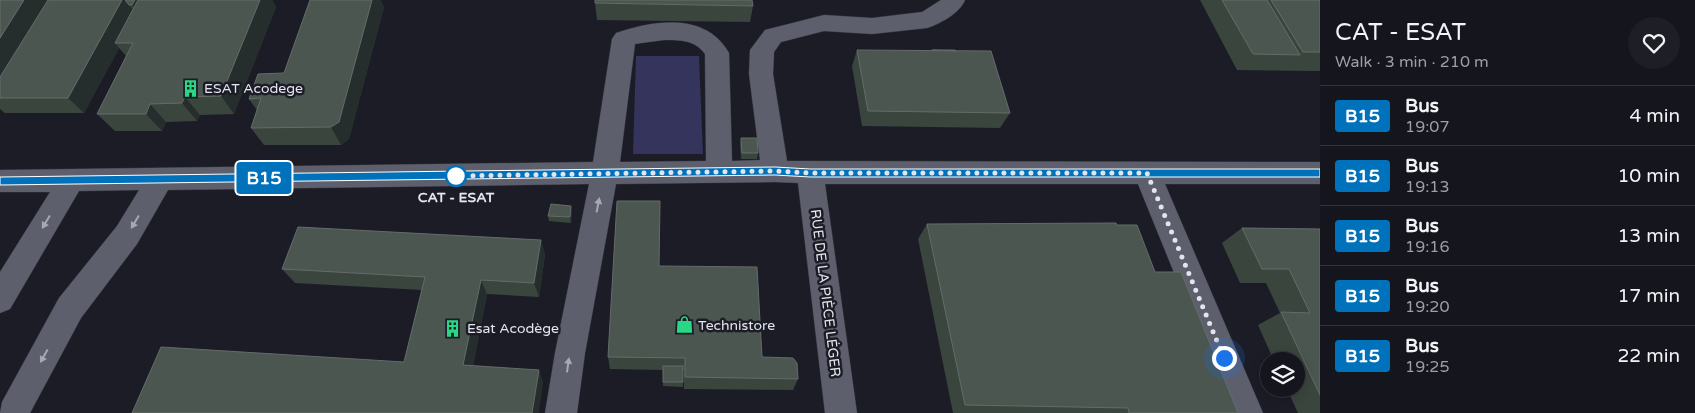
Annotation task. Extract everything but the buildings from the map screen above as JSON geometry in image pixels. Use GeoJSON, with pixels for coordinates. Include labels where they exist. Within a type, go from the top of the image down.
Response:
{"type":"FeatureCollection","features":[{"type":"Feature","properties":{"kind":"street"},"geometry":{"type":"LineString","coordinates":[[775,171],[761,74],[762,50],[773,36],[824,23],[872,26],[927,20],[953,3],[954,0]]}},
{"type":"Feature","properties":{"kind":"street"},"geometry":{"type":"LineString","coordinates":[[561,413],[570,353],[604,173],[624,39],[642,32],[683,32],[706,39],[717,54],[719,173]]}},
{"type":"Feature","properties":{"kind":"street"},"geometry":{"type":"LineString","coordinates":[[0,181],[775,171],[810,173],[1320,173]]}},
{"type":"Feature","properties":{"kind":"street","name":"RUE DE LA PIÈCE LÉGER"},"geometry":{"type":"LineString","coordinates":[[810,173],[820,229],[841,413]]}},
{"type":"Feature","properties":{"kind":"street"},"geometry":{"type":"LineString","coordinates":[[1147,173],[1247,413]]}},
{"type":"Feature","properties":{"kind":"street"},"geometry":{"type":"LineString","coordinates":[[0,299],[71,180]]}},
{"type":"Feature","properties":{"kind":"street"},"geometry":{"type":"LineString","coordinates":[[13,413],[70,308],[127,235],[160,180]]}},
{"type":"Feature","properties":{"kind":"shaded area"},"geometry":{"type":"Polygon","coordinates":[[[636,56],[699,56],[703,154],[633,154],[636,56]]]}},
{"type":"Feature","properties":{"kind":"bus line","name":"B15"},"geometry":{"type":"LineString","coordinates":[[0,181],[775,171],[810,173],[1320,173]]}},
{"type":"Feature","properties":{"kind":"place","name":"ESAT Acodege"},"geometry":{"type":"Point","coordinates":[190,88]}},
{"type":"Feature","properties":{"kind":"place","name":"CAT - ESAT"},"geometry":{"type":"Point","coordinates":[456,176]}},
{"type":"Feature","properties":{"kind":"place","name":"Technistore"},"geometry":{"type":"Point","coordinates":[684,325]}},
{"type":"Feature","properties":{"kind":"place","name":"Esat Acodège"},"geometry":{"type":"Point","coordinates":[453,328]}},
{"type":"Feature","properties":{"kind":"route"},"geometry":{"type":"LineString","coordinates":[[456,176],[451,176],[775,171],[810,173],[1147,173],[1224,358]]}}]}
